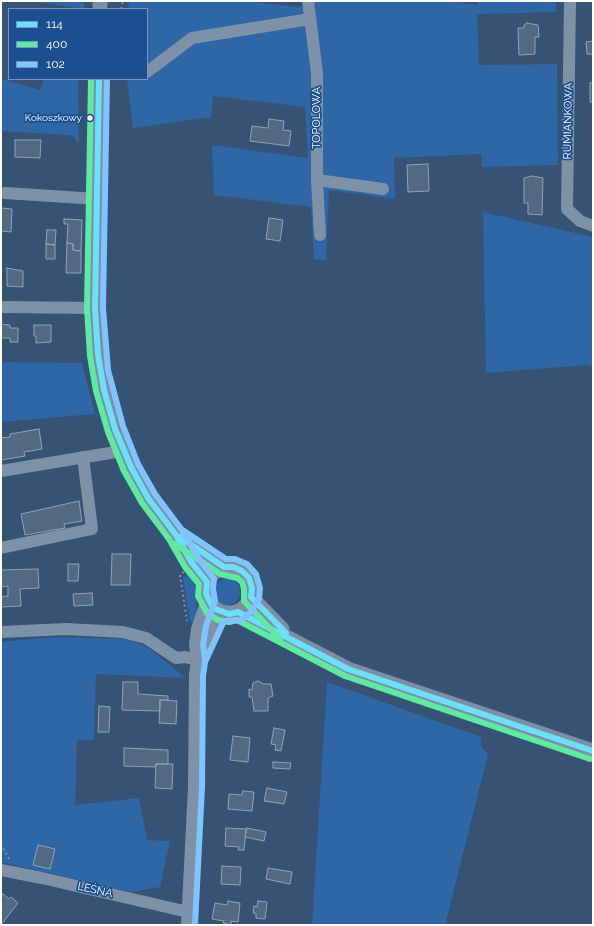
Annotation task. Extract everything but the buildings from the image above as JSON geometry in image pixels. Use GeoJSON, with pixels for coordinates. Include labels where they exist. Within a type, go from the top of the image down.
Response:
{"type":"FeatureCollection","features":[{"type":"Feature","properties":{"kind":"main road"},"geometry":{"type":"LineString","coordinates":[[99,80],[96,308],[100,371],[108,408],[123,449],[148,498],[176,534],[192,563],[207,582]]}},
{"type":"Feature","properties":{"kind":"main road"},"geometry":{"type":"LineString","coordinates":[[176,534],[224,568]]}},
{"type":"Feature","properties":{"kind":"main road"},"geometry":{"type":"LineString","coordinates":[[224,568],[233,568],[242,571],[249,578],[252,588],[251,597],[246,606],[238,612],[229,614],[220,612],[213,608],[207,600],[205,588],[213,573],[224,568]]}},
{"type":"Feature","properties":{"kind":"main road"},"geometry":{"type":"LineString","coordinates":[[251,597],[293,640]]}},
{"type":"Feature","properties":{"kind":"main road"},"geometry":{"type":"LineString","coordinates":[[238,612],[348,669],[593,751]]}},
{"type":"Feature","properties":{"kind":"street","name":"TOPOLOWA"},"geometry":{"type":"LineString","coordinates":[[308,1],[316,74],[317,180],[320,235]]}},
{"type":"Feature","properties":{"kind":"street","name":"RUMIANKOWA"},"geometry":{"type":"LineString","coordinates":[[570,1],[567,209],[580,221],[593,226]]}},
{"type":"Feature","properties":{"kind":"street"},"geometry":{"type":"LineString","coordinates":[[148,71],[192,38],[310,19]]}},
{"type":"Feature","properties":{"kind":"street"},"geometry":{"type":"LineString","coordinates":[[317,180],[383,189]]}},
{"type":"Feature","properties":{"kind":"street"},"geometry":{"type":"LineString","coordinates":[[5,193],[97,199]]}},
{"type":"Feature","properties":{"kind":"street"},"geometry":{"type":"LineString","coordinates":[[1,307],[96,308]]}},
{"type":"Feature","properties":{"kind":"street"},"geometry":{"type":"LineString","coordinates":[[1,471],[116,452],[123,449]]}},
{"type":"Feature","properties":{"kind":"street"},"geometry":{"type":"LineString","coordinates":[[1,548],[92,529],[83,457]]}},
{"type":"Feature","properties":{"kind":"street"},"geometry":{"type":"LineString","coordinates":[[187,925],[194,787],[195,675],[197,660],[195,645],[197,629],[207,600]]}},
{"type":"Feature","properties":{"kind":"street"},"geometry":{"type":"LineString","coordinates":[[197,660],[220,612]]}},
{"type":"Feature","properties":{"kind":"street"},"geometry":{"type":"LineString","coordinates":[[1,632],[66,629],[124,632],[146,638],[176,658],[185,657],[197,660]]}},
{"type":"Feature","properties":{"kind":"street","name":"LEŚNA"},"geometry":{"type":"LineString","coordinates":[[1,870],[188,912]]}},
{"type":"Feature","properties":{"kind":"shaded area"},"geometry":{"type":"Polygon","coordinates":[[[30,1],[84,1],[84,8],[30,1]]]}},
{"type":"Feature","properties":{"kind":"shaded area"},"geometry":{"type":"Polygon","coordinates":[[[129,1],[243,1],[299,7],[313,1],[452,1],[477,5],[477,1],[556,1],[556,12],[477,14],[479,65],[557,64],[558,165],[482,167],[481,154],[394,158],[395,199],[329,190],[326,261],[314,259],[311,207],[214,195],[212,145],[308,158],[305,107],[213,96],[211,117],[133,128],[127,80],[148,80],[148,8],[128,8],[129,1]]]}},
{"type":"Feature","properties":{"kind":"shaded area"},"geometry":{"type":"Polygon","coordinates":[[[1,79],[40,90],[44,80],[78,80],[79,144],[73,136],[68,135],[1,131],[1,79]]]}},
{"type":"Feature","properties":{"kind":"shaded area"},"geometry":{"type":"Polygon","coordinates":[[[483,212],[593,237],[593,367],[587,365],[486,373],[483,212]]]}},
{"type":"Feature","properties":{"kind":"shaded area"},"geometry":{"type":"Polygon","coordinates":[[[1,362],[82,363],[95,414],[1,422],[1,362]]]}},
{"type":"Feature","properties":{"kind":"shaded area"},"geometry":{"type":"Polygon","coordinates":[[[191,570],[194,576],[197,612],[193,623],[190,621],[183,578],[191,570]]]}},
{"type":"Feature","properties":{"kind":"shaded area"},"geometry":{"type":"Polygon","coordinates":[[[227,579],[237,582],[240,592],[237,602],[227,605],[217,602],[214,592],[217,582],[227,579]]]}},
{"type":"Feature","properties":{"kind":"shaded area"},"geometry":{"type":"Polygon","coordinates":[[[51,637],[129,639],[150,649],[186,678],[96,674],[94,740],[77,740],[75,805],[139,798],[147,840],[170,841],[160,887],[131,892],[1,862],[1,642],[51,637]]]}},
{"type":"Feature","properties":{"kind":"shaded area"},"geometry":{"type":"Polygon","coordinates":[[[327,682],[481,737],[481,747],[488,754],[445,925],[312,925],[327,682]]]}},
{"type":"Feature","properties":{"kind":"transit line","name":"400"},"geometry":{"type":"LineString","coordinates":[[91,80],[87,308],[90,356],[96,391],[108,432],[124,471],[142,503],[169,539],[185,567],[199,584],[198,596],[207,613],[218,620],[229,622],[237,620],[345,676],[590,759]]}},
{"type":"Feature","properties":{"kind":"transit line","name":"114"},"geometry":{"type":"LineString","coordinates":[[99,80],[95,308],[98,355],[104,390],[115,429],[131,467],[148,498],[176,535],[192,563],[207,582],[206,594],[213,608],[229,614],[238,612],[348,669],[593,751]]}},
{"type":"Feature","properties":{"kind":"transit line","name":"102"},"geometry":{"type":"LineString","coordinates":[[107,80],[103,308],[108,370],[123,426],[138,464],[155,494],[182,530],[199,559],[214,579],[213,589],[215,601],[206,626],[203,645],[205,659]]}},
{"type":"Feature","properties":{"kind":"transit line","name":"102"},"geometry":{"type":"LineString","coordinates":[[184,531],[226,559],[235,559],[247,564],[256,574],[260,588],[259,599],[251,612],[241,620],[224,621],[205,662],[203,676],[202,787],[195,925]]}},
{"type":"Feature","properties":{"kind":"transit line","name":"114"},"geometry":{"type":"LineString","coordinates":[[180,537],[224,567],[233,567],[242,571],[249,578],[252,588],[251,597],[286,633]]}},
{"type":"Feature","properties":{"kind":"transit line","name":"400"},"geometry":{"type":"LineString","coordinates":[[175,544],[220,574],[237,578],[242,582],[244,589],[244,601],[280,639]]}},
{"type":"Feature","properties":{"kind":"place","name":"Kokoszkowy"},"geometry":{"type":"Point","coordinates":[90,118]}}]}
